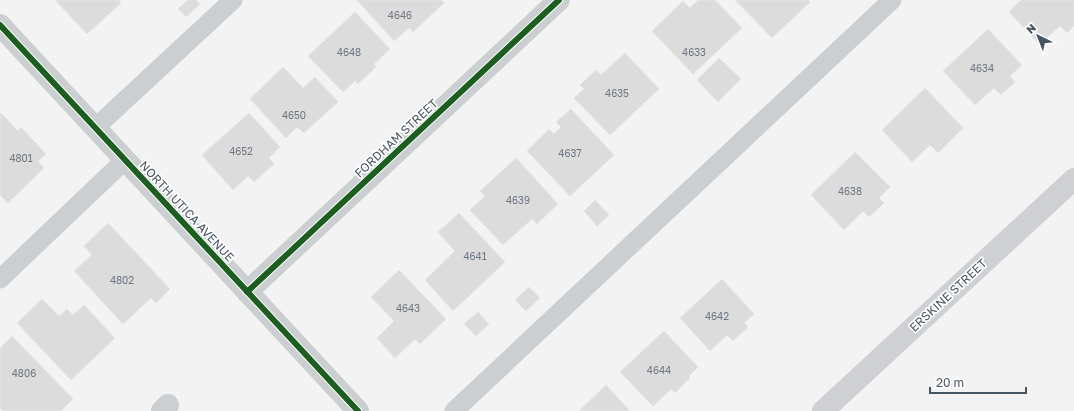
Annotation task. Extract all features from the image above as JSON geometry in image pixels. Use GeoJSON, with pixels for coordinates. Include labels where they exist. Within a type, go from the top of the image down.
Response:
{"type":"FeatureCollection","features":[{"type":"Feature","properties":{"kind":"main road","name":"ERSKINE STREET"},"geometry":{"type":"LineString","coordinates":[[823,411],[1074,179]]}},
{"type":"Feature","properties":{"kind":"street","name":"FORDHAM STREET"},"geometry":{"type":"LineString","coordinates":[[247,292],[560,0]]}},
{"type":"Feature","properties":{"kind":"street","name":"NORTH UTICA AVENUE"},"geometry":{"type":"LineString","coordinates":[[0,25],[358,411]]}},
{"type":"Feature","properties":{"kind":"lane"},"geometry":{"type":"LineString","coordinates":[[96,128],[233,0]]}},
{"type":"Feature","properties":{"kind":"lane"},"geometry":{"type":"LineString","coordinates":[[454,411],[892,0]]}},
{"type":"Feature","properties":{"kind":"lane"},"geometry":{"type":"LineString","coordinates":[[0,279],[125,160]]}},
{"type":"Feature","properties":{"kind":"building"},"geometry":{"type":"Polygon","coordinates":[[[55,0],[119,0],[121,3],[87,34],[55,0]]]}},
{"type":"Feature","properties":{"kind":"building"},"geometry":{"type":"Polygon","coordinates":[[[188,0],[196,0],[200,4],[186,17],[178,9],[188,0]]]}},
{"type":"Feature","properties":{"kind":"building"},"geometry":{"type":"Polygon","coordinates":[[[357,0],[441,0],[444,3],[413,32],[409,28],[394,41],[357,0]]]}},
{"type":"Feature","properties":{"kind":"building"},"geometry":{"type":"Polygon","coordinates":[[[698,0],[715,0],[742,28],[693,74],[652,31],[683,1],[690,8],[698,0]]]}},
{"type":"Feature","properties":{"kind":"building"},"geometry":{"type":"Polygon","coordinates":[[[735,0],[808,0],[810,2],[772,38],[735,0]]]}},
{"type":"Feature","properties":{"kind":"building"},"geometry":{"type":"Polygon","coordinates":[[[1021,0],[1074,0],[1074,26],[1067,33],[1060,26],[1039,44],[1009,12],[1021,0]]]}},
{"type":"Feature","properties":{"kind":"building"},"geometry":{"type":"Polygon","coordinates":[[[355,12],[390,49],[374,64],[376,67],[358,84],[355,81],[343,92],[308,56],[355,12]]]}},
{"type":"Feature","properties":{"kind":"building"},"geometry":{"type":"Polygon","coordinates":[[[988,29],[1022,65],[1010,76],[1015,82],[1001,95],[994,88],[975,105],[943,71],[988,29]]]}},
{"type":"Feature","properties":{"kind":"building"},"geometry":{"type":"Polygon","coordinates":[[[625,53],[659,89],[610,135],[574,98],[584,89],[580,85],[596,70],[601,75],[625,53]]]}},
{"type":"Feature","properties":{"kind":"building"},"geometry":{"type":"Polygon","coordinates":[[[719,58],[741,79],[718,102],[697,80],[719,58]]]}},
{"type":"Feature","properties":{"kind":"building"},"geometry":{"type":"Polygon","coordinates":[[[283,67],[303,88],[315,77],[338,102],[304,133],[297,127],[286,138],[250,99],[283,67]]]}},
{"type":"Feature","properties":{"kind":"building"},"geometry":{"type":"Polygon","coordinates":[[[925,88],[963,128],[938,153],[930,145],[912,162],[882,130],[925,88]]]}},
{"type":"Feature","properties":{"kind":"building"},"geometry":{"type":"Polygon","coordinates":[[[571,109],[614,155],[570,196],[527,151],[549,129],[554,134],[561,127],[556,122],[571,109]]]}},
{"type":"Feature","properties":{"kind":"building"},"geometry":{"type":"Polygon","coordinates":[[[1,113],[18,131],[21,127],[46,154],[38,161],[44,168],[8,203],[0,195],[1,113]]]}},
{"type":"Feature","properties":{"kind":"building"},"geometry":{"type":"Polygon","coordinates":[[[249,113],[280,147],[269,158],[274,164],[254,182],[248,176],[233,190],[202,155],[249,113]]]}},
{"type":"Feature","properties":{"kind":"building"},"geometry":{"type":"Polygon","coordinates":[[[855,152],[890,187],[879,198],[884,203],[869,217],[863,211],[844,230],[811,195],[855,152]]]}},
{"type":"Feature","properties":{"kind":"building"},"geometry":{"type":"Polygon","coordinates":[[[516,158],[558,204],[537,224],[532,219],[503,245],[470,210],[485,196],[480,191],[516,158]]]}},
{"type":"Feature","properties":{"kind":"building"},"geometry":{"type":"Polygon","coordinates":[[[595,200],[609,215],[597,226],[584,211],[595,200]]]}},
{"type":"Feature","properties":{"kind":"building"},"geometry":{"type":"Polygon","coordinates":[[[459,213],[505,262],[453,311],[425,280],[455,251],[438,232],[459,213]]]}},
{"type":"Feature","properties":{"kind":"building"},"geometry":{"type":"Polygon","coordinates":[[[108,223],[170,289],[156,303],[151,298],[123,324],[74,271],[92,255],[84,246],[108,223]]]}},
{"type":"Feature","properties":{"kind":"building"},"geometry":{"type":"Polygon","coordinates":[[[399,270],[446,319],[420,344],[415,339],[395,358],[377,338],[394,321],[371,297],[399,270]]]}},
{"type":"Feature","properties":{"kind":"building"},"geometry":{"type":"Polygon","coordinates":[[[722,279],[754,314],[744,323],[748,327],[733,341],[727,335],[710,351],[680,318],[722,279]]]}},
{"type":"Feature","properties":{"kind":"building"},"geometry":{"type":"Polygon","coordinates":[[[529,287],[540,298],[526,311],[515,300],[529,287]]]}},
{"type":"Feature","properties":{"kind":"building"},"geometry":{"type":"Polygon","coordinates":[[[42,299],[59,316],[67,309],[73,315],[84,305],[115,338],[71,380],[17,323],[42,299]]]}},
{"type":"Feature","properties":{"kind":"building"},"geometry":{"type":"Polygon","coordinates":[[[478,312],[489,324],[476,336],[464,324],[478,312]]]}},
{"type":"Feature","properties":{"kind":"building"},"geometry":{"type":"Polygon","coordinates":[[[664,331],[698,367],[689,376],[690,378],[675,393],[671,389],[653,406],[620,372],[664,331]]]}},
{"type":"Feature","properties":{"kind":"building"},"geometry":{"type":"Polygon","coordinates":[[[12,336],[73,399],[61,411],[3,411],[0,408],[0,348],[12,336]]]}},
{"type":"Feature","properties":{"kind":"building"},"geometry":{"type":"Polygon","coordinates":[[[606,385],[630,411],[579,411],[606,385]]]}},
{"type":"Feature","properties":{"kind":"cycle path"},"geometry":{"type":"LineString","coordinates":[[247,292],[559,0]]}},
{"type":"Feature","properties":{"kind":"cycle path"},"geometry":{"type":"LineString","coordinates":[[0,25],[358,411]]}}]}
